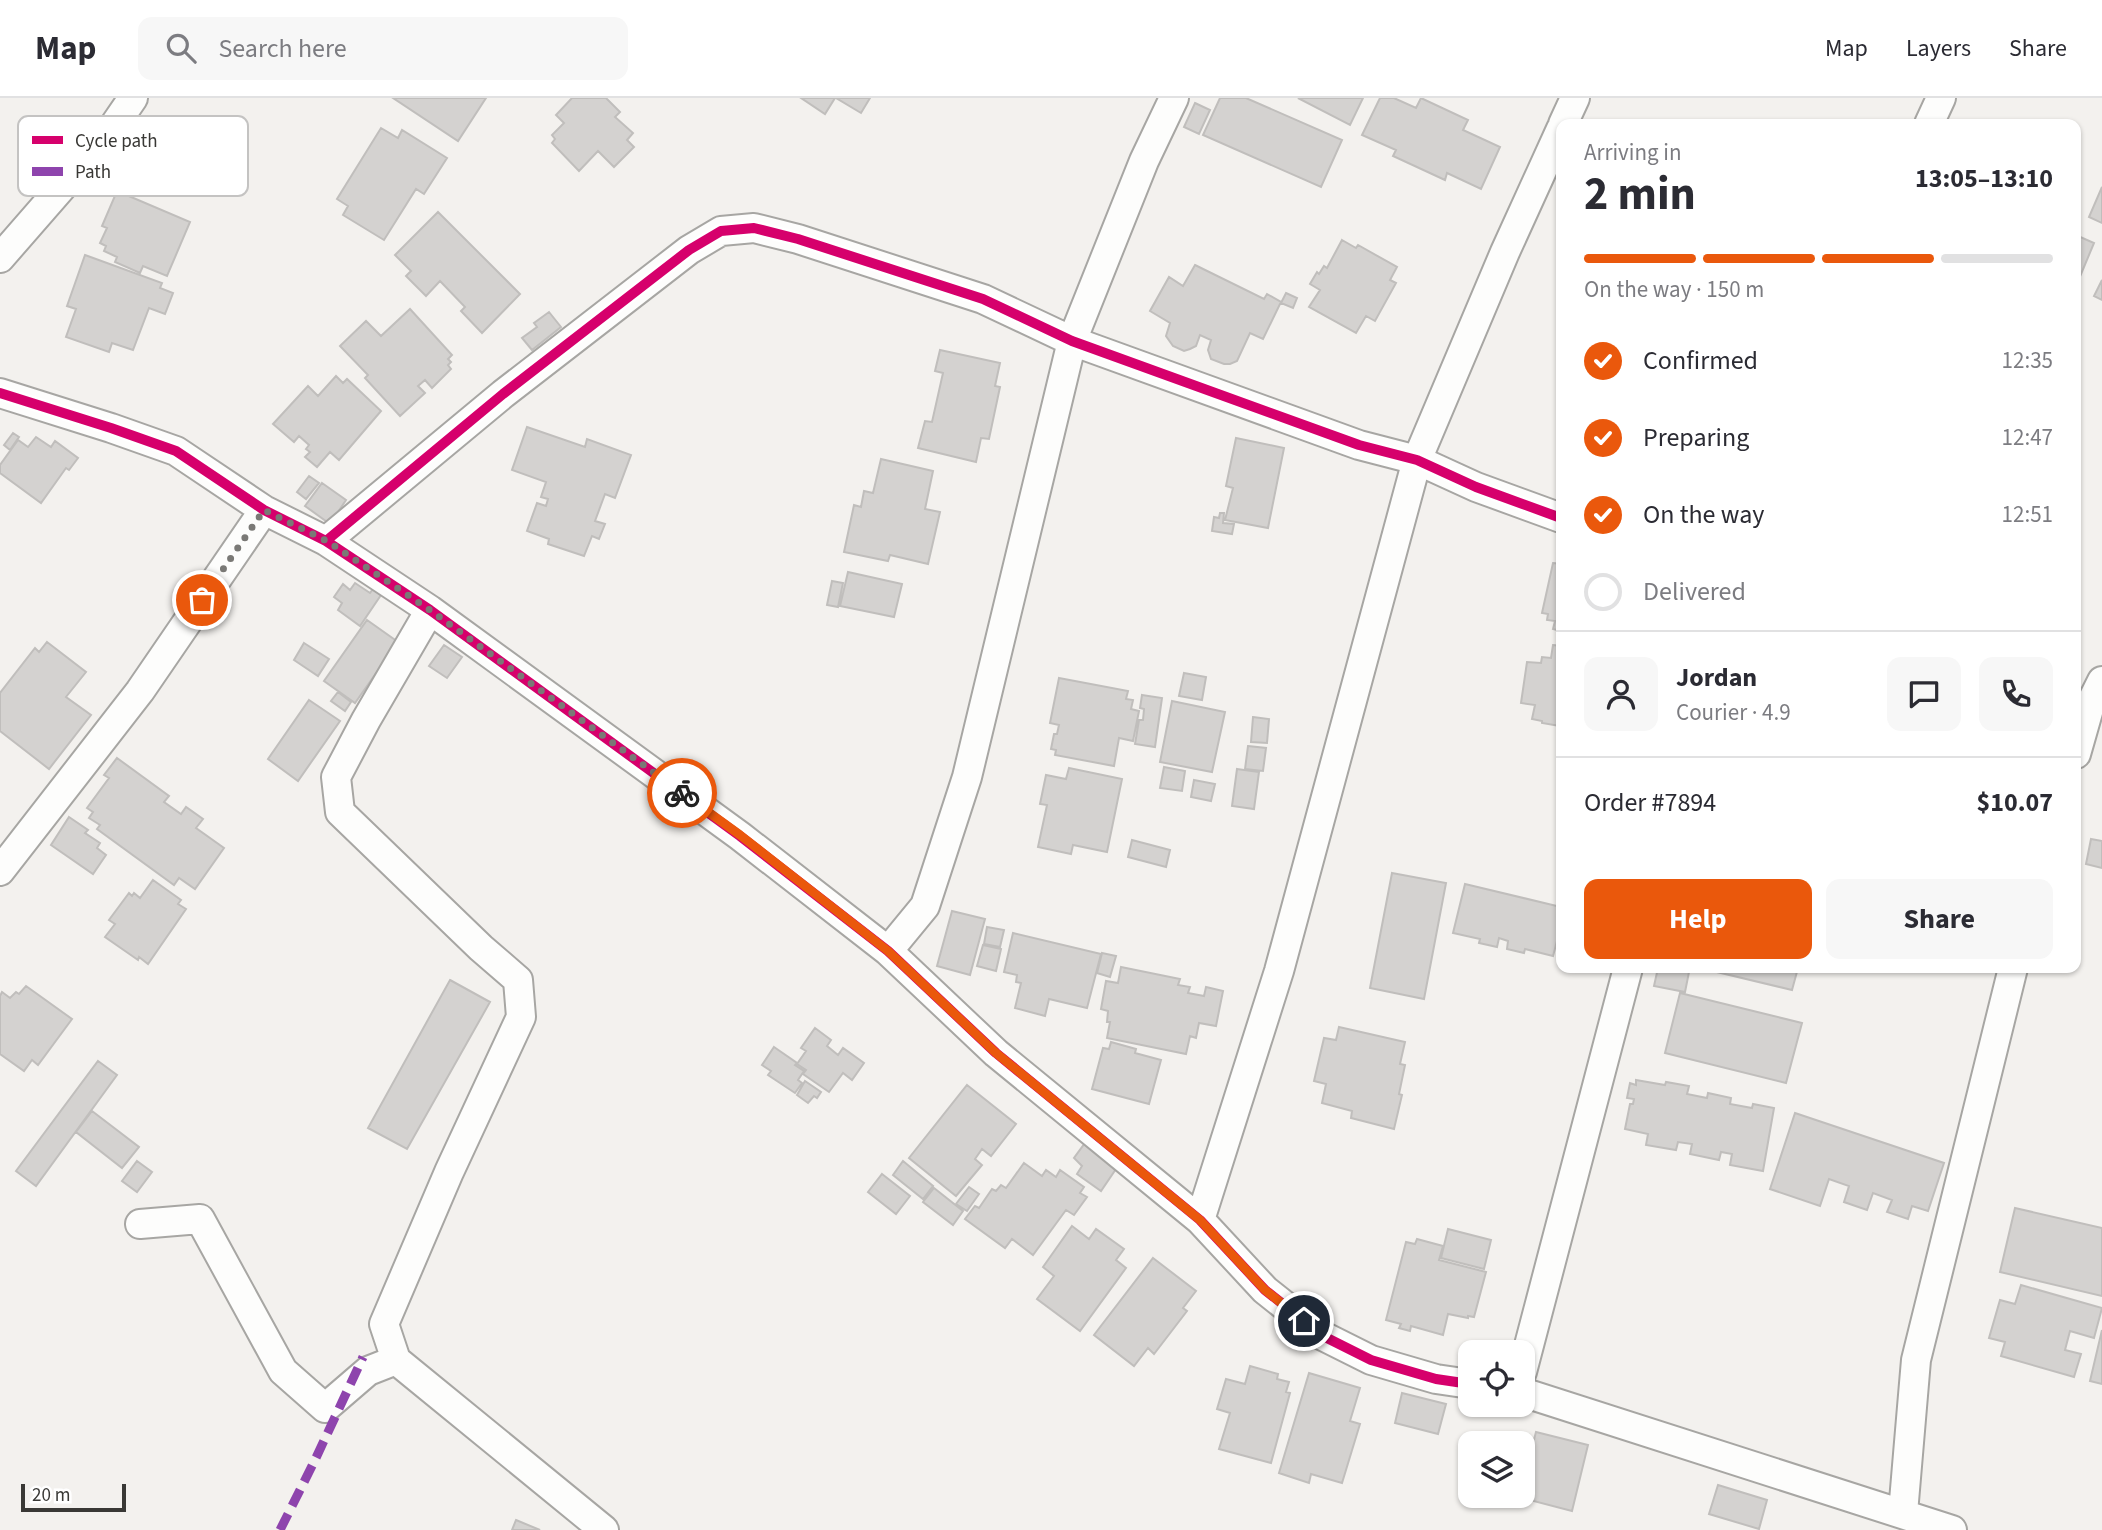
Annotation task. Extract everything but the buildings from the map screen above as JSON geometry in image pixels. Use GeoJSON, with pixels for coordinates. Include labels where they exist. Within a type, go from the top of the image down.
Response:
{"type":"FeatureCollection","features":[{"type":"Feature","properties":{"kind":"street"},"geometry":{"type":"LineString","coordinates":[[121,116],[133,98]]}},
{"type":"Feature","properties":{"kind":"street"},"geometry":{"type":"LineString","coordinates":[[888,951],[925,906],[967,777],[1072,341],[1144,161],[1174,98]]}},
{"type":"Feature","properties":{"kind":"street"},"geometry":{"type":"LineString","coordinates":[[1565,119],[1575,98]]}},
{"type":"Feature","properties":{"kind":"street"},"geometry":{"type":"LineString","coordinates":[[1931,119],[1941,98]]}},
{"type":"Feature","properties":{"kind":"street"},"geometry":{"type":"LineString","coordinates":[[1200,1220],[1279,971],[1417,460],[1505,252],[1556,140]]}},
{"type":"Feature","properties":{"kind":"street"},"geometry":{"type":"LineString","coordinates":[[0,258],[54,196]]}},
{"type":"Feature","properties":{"kind":"street"},"geometry":{"type":"LineString","coordinates":[[327,541],[503,394],[689,250],[721,231],[754,228],[799,239],[983,299],[1072,341],[1359,445],[1417,460],[1476,487],[1556,516]]}},
{"type":"Feature","properties":{"kind":"street"},"geometry":{"type":"LineString","coordinates":[[0,393],[176,451],[264,510],[327,541],[430,610],[740,835],[888,951],[996,1053],[1200,1220],[1265,1290],[1323,1336],[1371,1360],[1436,1379],[1458,1382]]}},
{"type":"Feature","properties":{"kind":"street"},"geometry":{"type":"LineString","coordinates":[[0,871],[140,691],[264,510]]}},
{"type":"Feature","properties":{"kind":"street"},"geometry":{"type":"LineString","coordinates":[[430,610],[336,777],[340,811],[481,948],[518,980],[521,1017],[449,1172],[384,1324],[396,1360],[604,1530]]}},
{"type":"Feature","properties":{"kind":"street"},"geometry":{"type":"LineString","coordinates":[[2081,737],[2092,699]]}},
{"type":"Feature","properties":{"kind":"street"},"geometry":{"type":"LineString","coordinates":[[1530,1340],[1627,973]]}},
{"type":"Feature","properties":{"kind":"street"},"geometry":{"type":"LineString","coordinates":[[1903,1513],[1916,1360],[2012,973]]}},
{"type":"Feature","properties":{"kind":"street"},"geometry":{"type":"LineString","coordinates":[[140,1224],[200,1219],[283,1371],[325,1408],[368,1371],[396,1360]]}},
{"type":"Feature","properties":{"kind":"street"},"geometry":{"type":"LineString","coordinates":[[1535,1396],[1952,1530]]}},
{"type":"Feature","properties":{"kind":"marked path"},"geometry":{"type":"LineString","coordinates":[[280,1530],[363,1357]]}},
{"type":"Feature","properties":{"kind":"cycle path"},"geometry":{"type":"LineString","coordinates":[[326,541],[503,394],[689,250],[721,231],[754,228],[798,239],[983,299],[1072,341],[1359,445],[1417,460],[1476,487],[1556,516]]}},
{"type":"Feature","properties":{"kind":"cycle path"},"geometry":{"type":"LineString","coordinates":[[0,393],[176,451],[264,510],[326,541],[430,610],[740,836],[888,951],[996,1053],[1200,1220],[1265,1290],[1323,1336],[1371,1360],[1436,1379],[1458,1382]]}},
{"type":"Feature","properties":{"kind":"way so far"},"geometry":{"type":"LineString","coordinates":[[202,600],[264,510],[327,541],[430,610],[682,793]]}},
{"type":"Feature","properties":{"kind":"route"},"geometry":{"type":"LineString","coordinates":[[682,793],[888,951],[996,1053],[1200,1220],[1265,1290],[1304,1321]]}}]}
